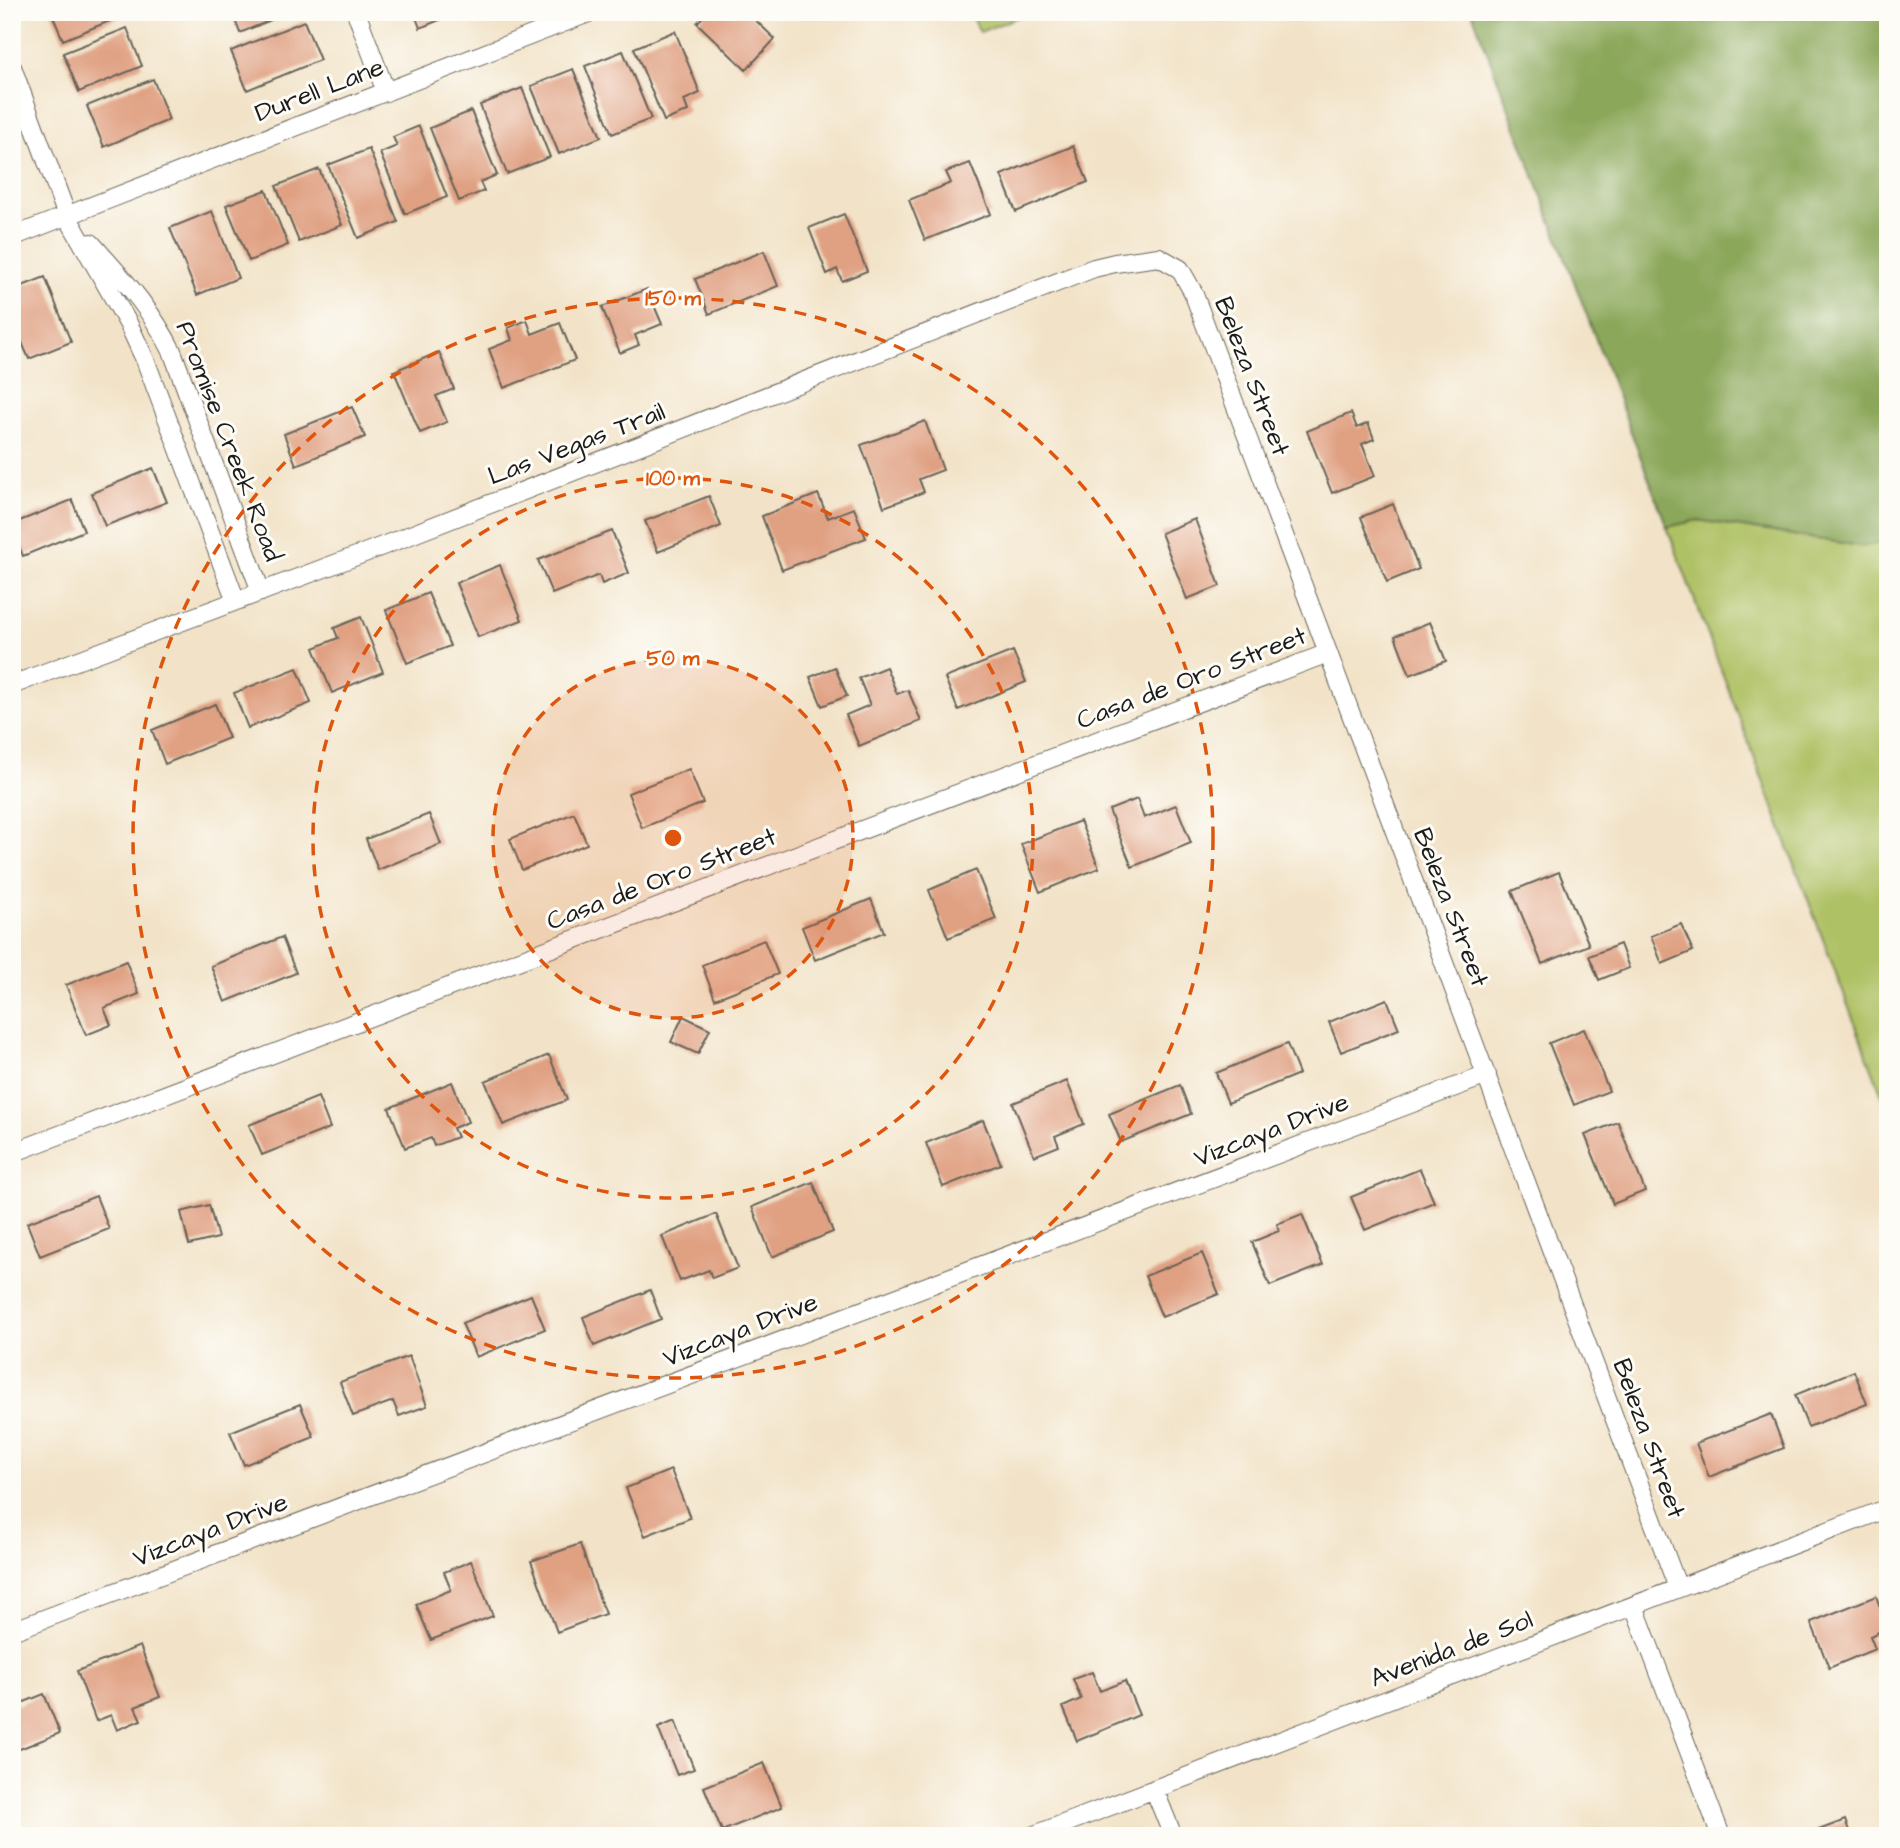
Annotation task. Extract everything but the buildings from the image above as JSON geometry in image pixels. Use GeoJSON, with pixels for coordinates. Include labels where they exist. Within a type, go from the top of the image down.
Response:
{"type":"FeatureCollection","features":[{"type":"Feature","properties":{"kind":"street"},"geometry":{"type":"LineString","coordinates":[[356,12],[386,92]]}},
{"type":"Feature","properties":{"kind":"street","name":"Durell Lane"},"geometry":{"type":"LineString","coordinates":[[12,237],[590,12]]}},
{"type":"Feature","properties":{"kind":"street","name":"Promise Creek Road"},"geometry":{"type":"LineString","coordinates":[[12,67],[67,216],[130,326],[146,362],[236,601]]}},
{"type":"Feature","properties":{"kind":"street","name":"Promise Creek Road"},"geometry":{"type":"LineString","coordinates":[[67,216],[139,298],[172,351],[261,592]]}},
{"type":"Feature","properties":{"kind":"street","name":"Las Vegas Trail"},"geometry":{"type":"LineString","coordinates":[[12,685],[367,552],[1094,268],[1159,257]]}},
{"type":"Feature","properties":{"kind":"street","name":"Beleza Street"},"geometry":{"type":"LineString","coordinates":[[1159,257],[1180,269],[1193,292],[1678,1588]]}},
{"type":"Feature","properties":{"kind":"street","name":"Casa de Oro Street"},"geometry":{"type":"LineString","coordinates":[[12,1153],[1328,653]]}},
{"type":"Feature","properties":{"kind":"street","name":"Vizcaya Drive"},"geometry":{"type":"LineString","coordinates":[[12,1631],[1487,1075]]}},
{"type":"Feature","properties":{"kind":"street","name":"Avenida de Sol"},"geometry":{"type":"LineString","coordinates":[[1032,1836],[1888,1508]]}},
{"type":"Feature","properties":{"kind":"street"},"geometry":{"type":"LineString","coordinates":[[1634,1606],[1721,1836]]}},
{"type":"Feature","properties":{"kind":"street"},"geometry":{"type":"LineString","coordinates":[[1154,1789],[1173,1836]]}},
{"type":"Feature","properties":{"kind":"green space"},"geometry":{"type":"Polygon","coordinates":[[[970,12],[1030,12],[980,32],[970,12]]]}},
{"type":"Feature","properties":{"kind":"green space"},"geometry":{"type":"Polygon","coordinates":[[[1472,12],[1888,12],[1888,542],[1861,546],[1698,520],[1667,527],[1472,12]]]}},
{"type":"Feature","properties":{"kind":"green space"},"geometry":{"type":"Polygon","coordinates":[[[1698,520],[1861,546],[1888,542],[1888,1111],[1667,527],[1698,520]]]}}]}
